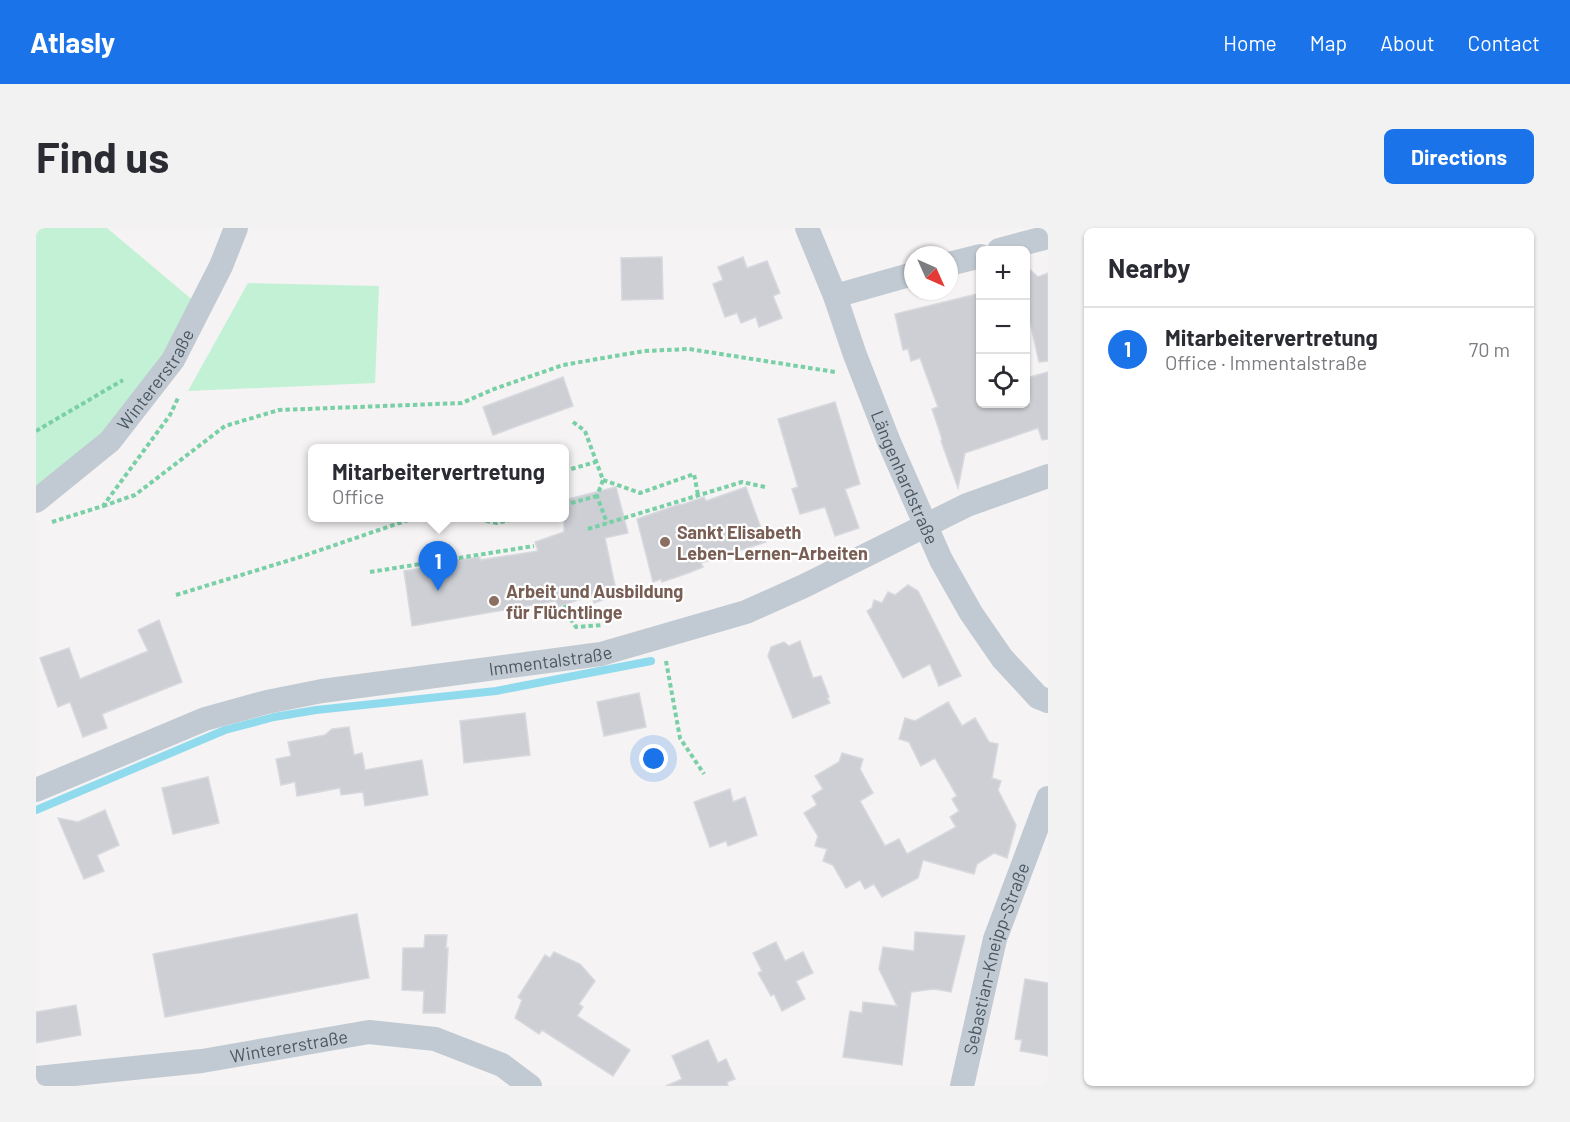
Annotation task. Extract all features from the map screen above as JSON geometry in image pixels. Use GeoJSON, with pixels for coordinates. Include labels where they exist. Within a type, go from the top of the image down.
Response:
{"type":"FeatureCollection","features":[{"type":"Feature","properties":{"kind":"street","name":"Wintererstraße"},"geometry":{"type":"LineString","coordinates":[[36,501],[110,441],[173,360],[221,266],[236,228]]}},
{"type":"Feature","properties":{"kind":"street","name":"Längenhardstraße"},"geometry":{"type":"LineString","coordinates":[[807,228],[835,296],[889,442],[941,560],[977,622],[1002,658],[1038,697],[1048,701]]}},
{"type":"Feature","properties":{"kind":"street"},"geometry":{"type":"LineString","coordinates":[[1014,246],[1048,237]]}},
{"type":"Feature","properties":{"kind":"street"},"geometry":{"type":"LineString","coordinates":[[958,262],[976,257]]}},
{"type":"Feature","properties":{"kind":"street"},"geometry":{"type":"LineString","coordinates":[[835,296],[904,277]]}},
{"type":"Feature","properties":{"kind":"street","name":"Immentalstraße"},"geometry":{"type":"LineString","coordinates":[[36,790],[205,718],[267,702],[322,691],[601,654],[746,612],[804,586],[967,505],[1048,476]]}},
{"type":"Feature","properties":{"kind":"street","name":"Sebastian-Kneipp-Straße"},"geometry":{"type":"LineString","coordinates":[[962,1086],[995,939],[1048,798]]}},
{"type":"Feature","properties":{"kind":"street","name":"Wintererstraße"},"geometry":{"type":"LineString","coordinates":[[36,1078],[202,1061],[369,1032],[435,1038],[502,1065],[530,1086]]}},
{"type":"Feature","properties":{"kind":"path"},"geometry":{"type":"LineString","coordinates":[[103,506],[135,495],[225,426],[279,410],[462,403],[494,389],[563,365],[644,351],[689,350],[840,373]]}},
{"type":"Feature","properties":{"kind":"path"},"geometry":{"type":"LineString","coordinates":[[36,431],[128,377]]}},
{"type":"Feature","properties":{"kind":"path"},"geometry":{"type":"LineString","coordinates":[[573,422],[585,431],[603,480],[597,496],[607,523]]}},
{"type":"Feature","properties":{"kind":"path"},"geometry":{"type":"LineString","coordinates":[[569,470],[596,462]]}},
{"type":"Feature","properties":{"kind":"path"},"geometry":{"type":"LineString","coordinates":[[603,480],[640,494],[694,474],[698,495]]}},
{"type":"Feature","properties":{"kind":"path"},"geometry":{"type":"LineString","coordinates":[[588,529],[691,500],[698,495],[742,482],[765,487]]}},
{"type":"Feature","properties":{"kind":"path"},"geometry":{"type":"LineString","coordinates":[[569,504],[597,496]]}},
{"type":"Feature","properties":{"kind":"path"},"geometry":{"type":"LineString","coordinates":[[176,595],[300,557],[402,522]]}},
{"type":"Feature","properties":{"kind":"path"},"geometry":{"type":"LineString","coordinates":[[370,572],[534,546]]}},
{"type":"Feature","properties":{"kind":"path"},"geometry":{"type":"LineString","coordinates":[[565,605],[567,614],[576,627],[603,625]]}},
{"type":"Feature","properties":{"kind":"path"},"geometry":{"type":"LineString","coordinates":[[662,636],[680,738],[704,774]]}},
{"type":"Feature","properties":{"kind":"green space"},"geometry":{"type":"Polygon","coordinates":[[[36,228],[107,228],[202,308],[173,372],[36,505],[36,228]]]}},
{"type":"Feature","properties":{"kind":"green space"},"geometry":{"type":"Polygon","coordinates":[[[248,283],[379,286],[375,383],[188,391],[248,283]]]}},
{"type":"Feature","properties":{"kind":"building"},"geometry":{"type":"Polygon","coordinates":[[[662,257],[663,299],[622,300],[621,258],[662,257]]]}},
{"type":"Feature","properties":{"kind":"building"},"geometry":{"type":"Polygon","coordinates":[[[743,257],[747,268],[767,261],[780,293],[773,296],[782,318],[759,327],[756,317],[741,323],[737,313],[725,317],[713,284],[723,280],[718,267],[743,257]]]}},
{"type":"Feature","properties":{"kind":"building"},"geometry":{"type":"Polygon","coordinates":[[[1030,270],[1038,277],[1048,273],[1048,361],[1039,362],[1030,322],[1030,270]]]}},
{"type":"Feature","properties":{"kind":"building"},"geometry":{"type":"Polygon","coordinates":[[[976,294],[976,408],[1030,408],[1030,377],[1048,372],[1048,439],[1042,440],[1038,428],[965,453],[958,488],[932,409],[938,407],[920,358],[911,361],[908,349],[903,350],[895,314],[976,294]]]}},
{"type":"Feature","properties":{"kind":"building"},"geometry":{"type":"Polygon","coordinates":[[[563,377],[573,406],[493,435],[483,407],[563,377]]]}},
{"type":"Feature","properties":{"kind":"building"},"geometry":{"type":"Polygon","coordinates":[[[835,402],[860,484],[845,489],[859,528],[835,536],[825,507],[800,514],[792,489],[798,487],[778,419],[835,402]]]}},
{"type":"Feature","properties":{"kind":"building"},"geometry":{"type":"Polygon","coordinates":[[[616,487],[628,533],[605,538],[617,595],[594,603],[592,595],[558,607],[556,601],[412,626],[404,571],[457,563],[457,560],[480,557],[480,560],[538,551],[535,542],[564,532],[564,522],[569,522],[569,499],[616,487]]]}},
{"type":"Feature","properties":{"kind":"building"},"geometry":{"type":"Polygon","coordinates":[[[746,487],[766,542],[701,563],[703,567],[691,572],[662,582],[661,579],[653,582],[637,519],[680,504],[704,497],[706,501],[746,487]]]}},
{"type":"Feature","properties":{"kind":"building"},"geometry":{"type":"Polygon","coordinates":[[[908,585],[918,591],[961,676],[939,686],[930,664],[903,678],[867,611],[872,608],[874,600],[882,603],[888,592],[895,595],[908,585]]]}},
{"type":"Feature","properties":{"kind":"building"},"geometry":{"type":"Polygon","coordinates":[[[159,620],[182,682],[102,714],[107,728],[83,737],[70,702],[58,707],[40,658],[69,648],[80,679],[148,651],[138,630],[159,620]]]}},
{"type":"Feature","properties":{"kind":"building"},"geometry":{"type":"Polygon","coordinates":[[[800,641],[813,678],[821,676],[830,703],[793,718],[768,656],[771,647],[784,642],[789,646],[800,641]]]}},
{"type":"Feature","properties":{"kind":"building"},"geometry":{"type":"Polygon","coordinates":[[[639,693],[646,727],[604,736],[597,702],[639,693]]]}},
{"type":"Feature","properties":{"kind":"building"},"geometry":{"type":"Polygon","coordinates":[[[948,702],[962,726],[975,718],[989,742],[998,744],[992,778],[1001,781],[998,790],[1016,825],[1007,858],[994,853],[977,864],[974,874],[923,860],[918,878],[882,897],[874,884],[865,889],[860,880],[846,888],[833,865],[823,861],[827,849],[815,846],[818,836],[804,813],[817,805],[812,796],[823,789],[815,776],[839,762],[842,753],[863,759],[860,769],[873,793],[860,801],[885,846],[899,839],[907,854],[956,827],[950,817],[959,811],[952,799],[957,796],[935,758],[921,766],[909,742],[899,739],[905,718],[915,721],[948,702]]]}},
{"type":"Feature","properties":{"kind":"building"},"geometry":{"type":"Polygon","coordinates":[[[525,713],[530,755],[464,763],[460,721],[525,713]]]}},
{"type":"Feature","properties":{"kind":"building"},"geometry":{"type":"Polygon","coordinates":[[[349,727],[354,755],[362,753],[365,770],[422,760],[428,795],[365,806],[363,792],[341,795],[340,788],[297,796],[295,782],[281,785],[276,759],[291,756],[288,742],[325,735],[332,729],[349,727]]]}},
{"type":"Feature","properties":{"kind":"building"},"geometry":{"type":"Polygon","coordinates":[[[208,777],[219,823],[173,834],[162,788],[208,777]]]}},
{"type":"Feature","properties":{"kind":"building"},"geometry":{"type":"Polygon","coordinates":[[[730,789],[733,802],[745,797],[757,835],[728,846],[726,841],[710,847],[694,802],[730,789]]]}},
{"type":"Feature","properties":{"kind":"building"},"geometry":{"type":"Polygon","coordinates":[[[105,810],[119,845],[97,855],[104,871],[84,879],[58,818],[78,822],[105,810]]]}},
{"type":"Feature","properties":{"kind":"building"},"geometry":{"type":"Polygon","coordinates":[[[357,914],[369,978],[165,1017],[153,954],[357,914]]]}},
{"type":"Feature","properties":{"kind":"building"},"geometry":{"type":"Polygon","coordinates":[[[915,932],[965,936],[951,992],[934,989],[911,992],[902,1065],[843,1057],[850,1011],[862,1013],[863,1002],[897,1006],[879,969],[883,947],[914,951],[915,932]]]}},
{"type":"Feature","properties":{"kind":"building"},"geometry":{"type":"Polygon","coordinates":[[[425,935],[447,935],[445,1013],[423,1013],[424,991],[402,990],[403,948],[424,948],[425,935]]]}},
{"type":"Feature","properties":{"kind":"building"},"geometry":{"type":"Polygon","coordinates":[[[776,942],[785,961],[803,952],[813,973],[796,981],[805,999],[782,1011],[774,994],[771,996],[758,973],[762,971],[753,953],[776,942]]]}},
{"type":"Feature","properties":{"kind":"building"},"geometry":{"type":"Polygon","coordinates":[[[554,952],[580,964],[595,981],[579,1004],[583,1007],[577,1016],[630,1050],[613,1076],[542,1030],[539,1034],[515,1018],[522,1000],[518,997],[545,955],[550,958],[554,952]]]}},
{"type":"Feature","properties":{"kind":"building"},"geometry":{"type":"Polygon","coordinates":[[[1025,979],[1048,983],[1048,1056],[1020,1051],[1022,1040],[1015,1039],[1025,979]]]}},
{"type":"Feature","properties":{"kind":"building"},"geometry":{"type":"Polygon","coordinates":[[[76,1005],[81,1035],[36,1043],[36,1012],[76,1005]]]}},
{"type":"Feature","properties":{"kind":"building"},"geometry":{"type":"Polygon","coordinates":[[[708,1040],[718,1063],[726,1059],[735,1079],[727,1082],[728,1086],[666,1086],[682,1079],[672,1056],[708,1040]]]}},
{"type":"Feature","properties":{"kind":"waterway"},"geometry":{"type":"LineString","coordinates":[[36,810],[225,730],[274,717],[316,710],[496,691],[651,661]]}},
{"type":"Feature","properties":{"kind":"place","name":"Sankt Elisabeth Leben-Lernen-Arbeiten"},"geometry":{"type":"Point","coordinates":[665,542]}},
{"type":"Feature","properties":{"kind":"place","name":"Mitarbeitervertretung"},"geometry":{"type":"Point","coordinates":[438,591]}},
{"type":"Feature","properties":{"kind":"place","name":"Arbeit und Ausbildung für Flüchtlinge"},"geometry":{"type":"Point","coordinates":[494,601]}}]}
